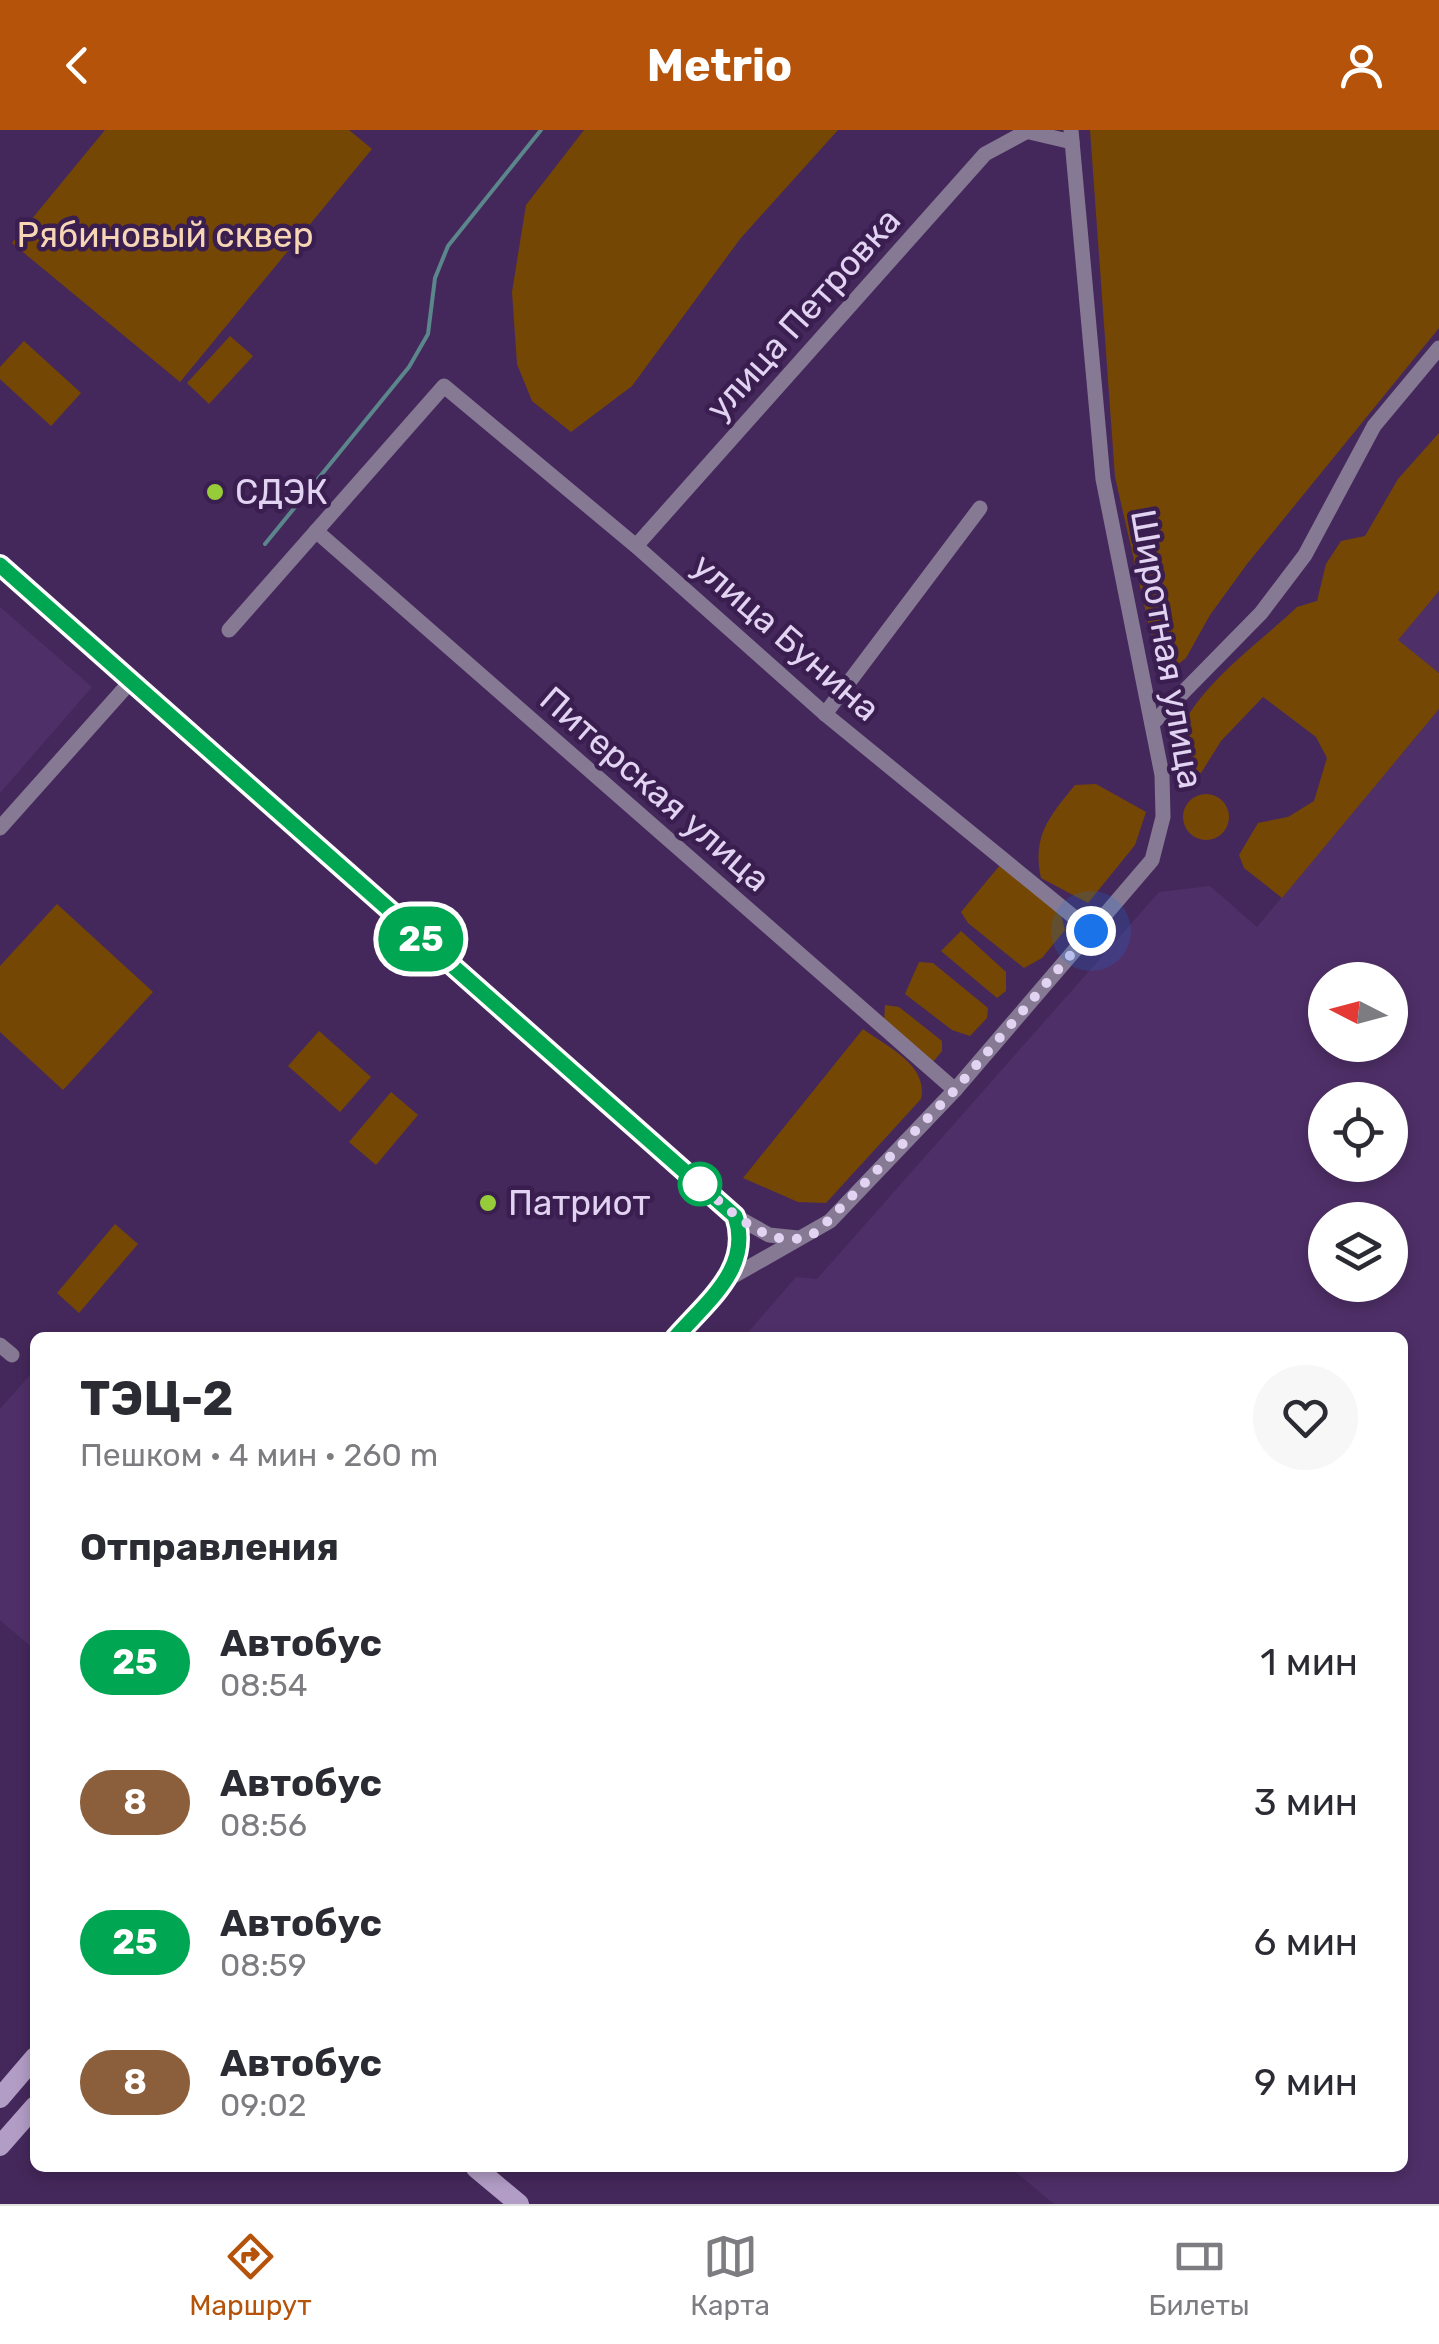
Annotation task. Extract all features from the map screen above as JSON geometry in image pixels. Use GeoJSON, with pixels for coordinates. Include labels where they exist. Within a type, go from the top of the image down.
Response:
{"type":"FeatureCollection","features":[{"type":"Feature","properties":{"kind":"street"},"geometry":{"type":"LineString","coordinates":[[1022,132],[1072,136]]}},
{"type":"Feature","properties":{"kind":"street","name":"улица Петровка"},"geometry":{"type":"LineString","coordinates":[[636,546],[986,154],[1022,132]]}},
{"type":"Feature","properties":{"kind":"street","name":"Широтная улица"},"geometry":{"type":"LineString","coordinates":[[680,1332],[727,1280],[762,1256],[806,1238],[830,1221],[955,1090],[1152,860],[1164,818],[1152,724],[1103,479],[1072,136]]}},
{"type":"Feature","properties":{"kind":"street"},"geometry":{"type":"LineString","coordinates":[[1152,724],[1261,613],[1306,555],[1374,426],[1439,348]]}},
{"type":"Feature","properties":{"kind":"street","name":"улица Бунина"},"geometry":{"type":"LineString","coordinates":[[316,530],[444,386],[636,546],[825,714],[1091,931]]}},
{"type":"Feature","properties":{"kind":"street"},"geometry":{"type":"LineString","coordinates":[[825,714],[980,508]]}},
{"type":"Feature","properties":{"kind":"street"},"geometry":{"type":"LineString","coordinates":[[230,630],[316,530]]}},
{"type":"Feature","properties":{"kind":"street","name":"Питерская улица"},"geometry":{"type":"LineString","coordinates":[[316,530],[955,1090]]}},
{"type":"Feature","properties":{"kind":"street"},"geometry":{"type":"LineString","coordinates":[[0,565],[735,1216],[770,1234],[806,1238]]}},
{"type":"Feature","properties":{"kind":"street"},"geometry":{"type":"LineString","coordinates":[[0,828],[132,680]]}},
{"type":"Feature","properties":{"kind":"street"},"geometry":{"type":"LineString","coordinates":[[727,1280],[740,1250],[735,1216]]}},
{"type":"Feature","properties":{"kind":"street"},"geometry":{"type":"LineString","coordinates":[[0,2098],[30,2063]]}},
{"type":"Feature","properties":{"kind":"street"},"geometry":{"type":"LineString","coordinates":[[0,2146],[30,2112]]}},
{"type":"Feature","properties":{"kind":"street"},"geometry":{"type":"LineString","coordinates":[[481,2172],[520,2204]]}},
{"type":"Feature","properties":{"kind":"shaded area"},"geometry":{"type":"Polygon","coordinates":[[[1439,591],[1439,673],[1397,640],[1439,591]]]}},
{"type":"Feature","properties":{"kind":"shaded area"},"geometry":{"type":"Polygon","coordinates":[[[0,607],[92,687],[0,793],[0,607]]]}},
{"type":"Feature","properties":{"kind":"shaded area"},"geometry":{"type":"Polygon","coordinates":[[[1439,709],[1439,2204],[1054,2204],[1016,2172],[1408,2172],[1408,1332],[748,1332],[796,1277],[817,1279],[1159,892],[1210,886],[1257,927],[1439,709]]]}},
{"type":"Feature","properties":{"kind":"shaded area"},"geometry":{"type":"Polygon","coordinates":[[[30,1375],[30,1646],[0,1620],[0,1409],[30,1375]]]}},
{"type":"Feature","properties":{"kind":"green space","name":"Рябиновый сквер"},"geometry":{"type":"Polygon","coordinates":[[[105,130],[349,130],[372,149],[180,382],[12,243],[105,130]]]}},
{"type":"Feature","properties":{"kind":"green space"},"geometry":{"type":"Polygon","coordinates":[[[584,130],[838,130],[740,239],[632,386],[571,432],[532,401],[517,364],[512,292],[526,205],[584,130]]]}},
{"type":"Feature","properties":{"kind":"green space"},"geometry":{"type":"Polygon","coordinates":[[[1090,130],[1439,130],[1439,328],[1247,564],[1210,615],[1186,658],[1161,678],[1115,477],[1090,130]]]}},
{"type":"Feature","properties":{"kind":"green space"},"geometry":{"type":"Polygon","coordinates":[[[230,336],[253,356],[209,404],[187,383],[230,336]]]}},
{"type":"Feature","properties":{"kind":"green space"},"geometry":{"type":"Polygon","coordinates":[[[24,341],[81,393],[51,426],[0,379],[0,367],[24,341]]]}},
{"type":"Feature","properties":{"kind":"green space"},"geometry":{"type":"Polygon","coordinates":[[[1439,433],[1439,591],[1398,640],[1439,673],[1439,709],[1282,898],[1244,868],[1239,855],[1258,823],[1288,817],[1314,801],[1327,758],[1316,737],[1263,697],[1221,741],[1201,773],[1182,769],[1170,758],[1177,735],[1222,675],[1297,607],[1317,601],[1326,564],[1341,541],[1365,536],[1398,479],[1439,433]]]}},
{"type":"Feature","properties":{"kind":"green space"},"geometry":{"type":"Polygon","coordinates":[[[1096,784],[1146,812],[1135,845],[1088,903],[1041,878],[1039,850],[1050,817],[1075,785],[1096,784]]]}},
{"type":"Feature","properties":{"kind":"green space"},"geometry":{"type":"Polygon","coordinates":[[[1206,794],[1222,801],[1229,817],[1222,833],[1206,840],[1190,833],[1183,817],[1190,801],[1206,794]]]}},
{"type":"Feature","properties":{"kind":"green space"},"geometry":{"type":"Polygon","coordinates":[[[1001,864],[1061,915],[1065,930],[1042,958],[1024,968],[968,923],[961,912],[1001,864]]]}},
{"type":"Feature","properties":{"kind":"green space"},"geometry":{"type":"Polygon","coordinates":[[[57,904],[153,992],[63,1090],[0,1032],[0,966],[57,904]]]}},
{"type":"Feature","properties":{"kind":"green space"},"geometry":{"type":"Polygon","coordinates":[[[961,931],[1006,972],[1006,991],[997,998],[941,951],[961,931]]]}},
{"type":"Feature","properties":{"kind":"green space"},"geometry":{"type":"Polygon","coordinates":[[[919,962],[933,963],[988,1008],[987,1018],[970,1036],[952,1030],[905,994],[919,962]]]}},
{"type":"Feature","properties":{"kind":"green space"},"geometry":{"type":"Polygon","coordinates":[[[885,1005],[899,1007],[942,1041],[942,1051],[933,1062],[884,1023],[885,1005]]]}},
{"type":"Feature","properties":{"kind":"green space"},"geometry":{"type":"Polygon","coordinates":[[[863,1029],[912,1066],[922,1087],[921,1099],[826,1203],[798,1202],[743,1178],[863,1029]]]}},
{"type":"Feature","properties":{"kind":"green space"},"geometry":{"type":"Polygon","coordinates":[[[319,1031],[371,1077],[340,1112],[288,1066],[319,1031]]]}},
{"type":"Feature","properties":{"kind":"green space"},"geometry":{"type":"Polygon","coordinates":[[[391,1092],[418,1115],[376,1165],[349,1142],[391,1092]]]}},
{"type":"Feature","properties":{"kind":"green space"},"geometry":{"type":"Polygon","coordinates":[[[115,1224],[138,1244],[79,1313],[57,1293],[115,1224]]]}},
{"type":"Feature","properties":{"kind":"waterway"},"geometry":{"type":"LineString","coordinates":[[265,544],[409,367],[428,334],[435,278],[448,246],[541,130]]}},
{"type":"Feature","properties":{"kind":"bus line","name":"25"},"geometry":{"type":"LineString","coordinates":[[0,565],[735,1216],[740,1250],[733,1271],[680,1332]]}},
{"type":"Feature","properties":{"kind":"place","name":"СДЭК"},"geometry":{"type":"Point","coordinates":[215,492]}},
{"type":"Feature","properties":{"kind":"place","name":"Патриот"},"geometry":{"type":"Point","coordinates":[488,1203]}},
{"type":"Feature","properties":{"kind":"route"},"geometry":{"type":"LineString","coordinates":[[700,1184],[696,1180],[735,1216],[757,1230],[782,1238],[806,1238],[818,1231],[955,1090],[1091,931]]}}]}
